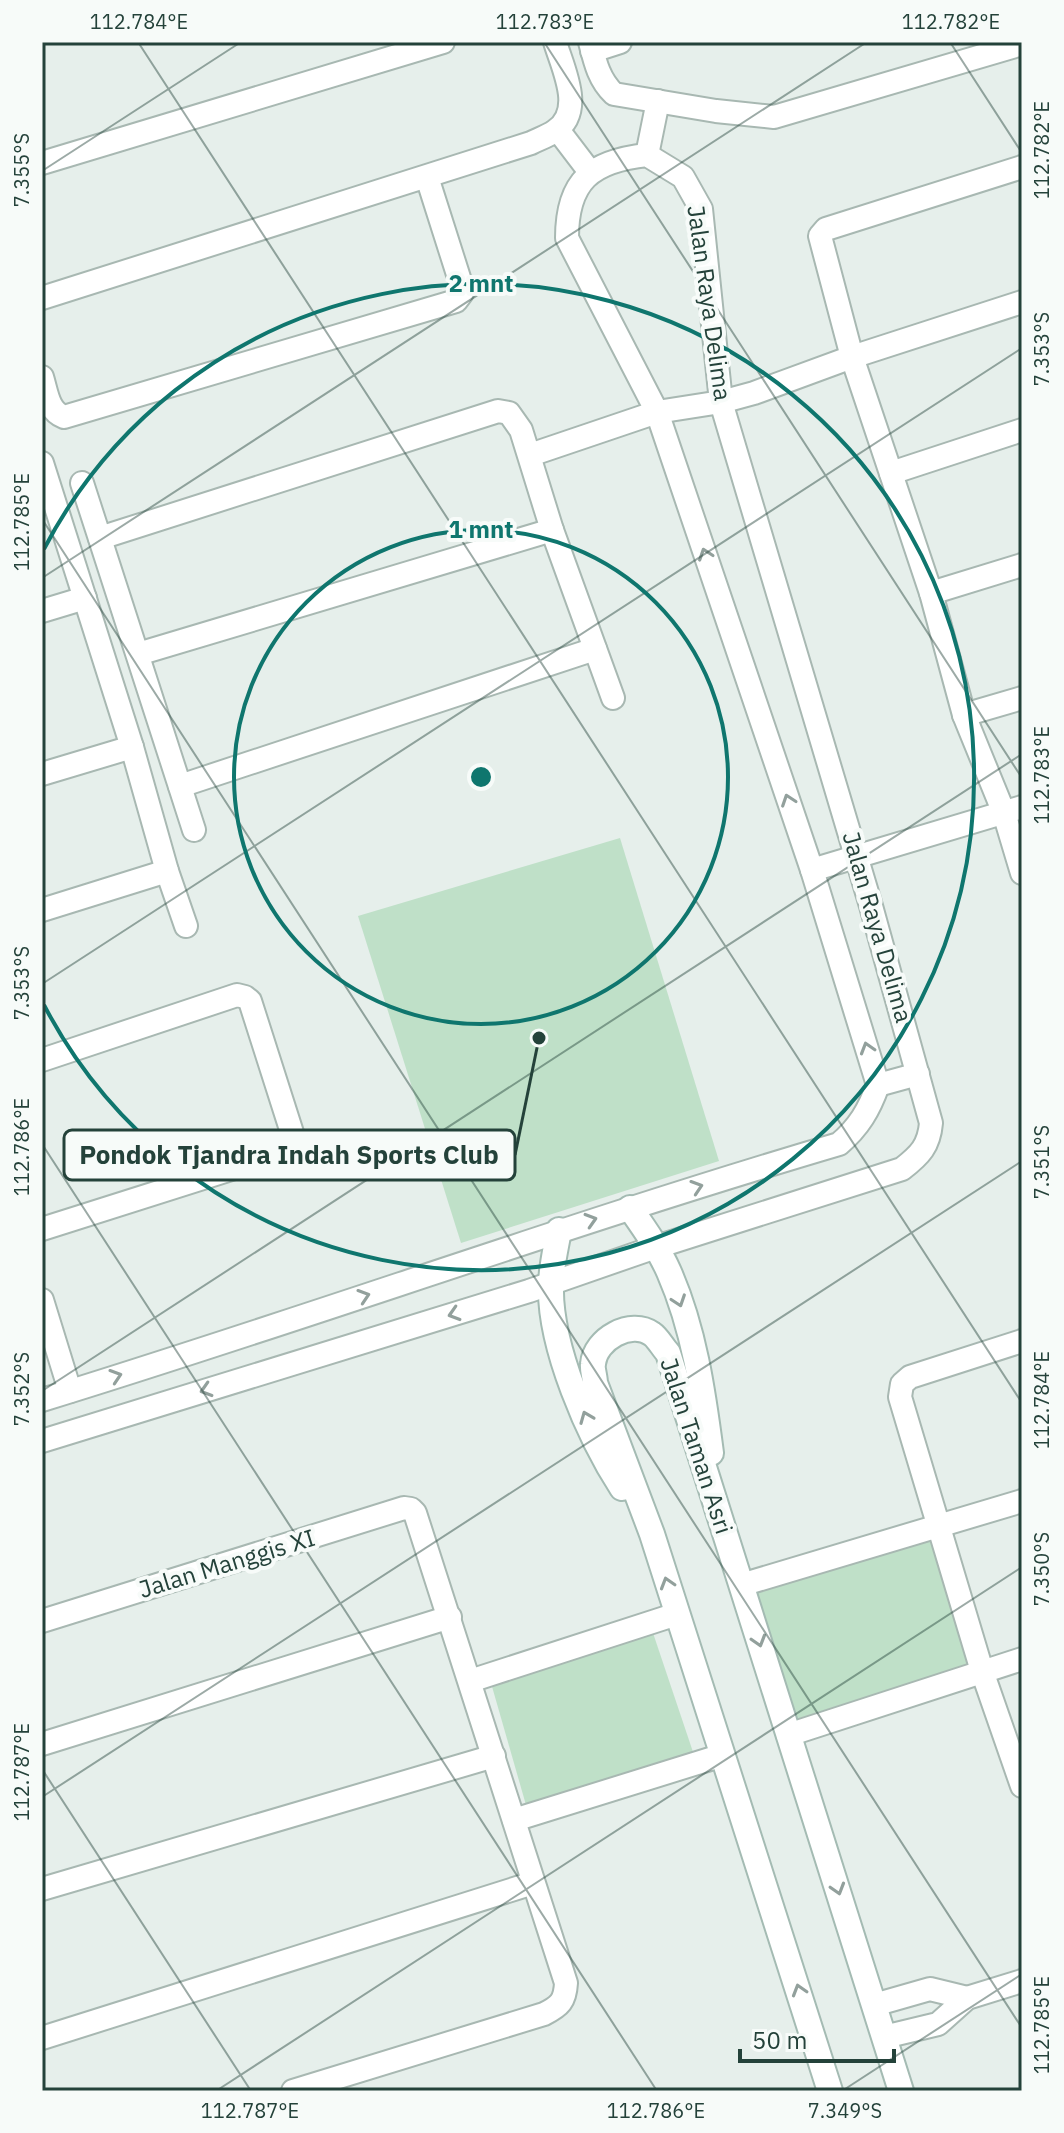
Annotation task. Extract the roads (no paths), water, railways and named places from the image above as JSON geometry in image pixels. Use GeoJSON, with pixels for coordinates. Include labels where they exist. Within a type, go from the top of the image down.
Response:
{"type":"FeatureCollection","features":[{"type":"Feature","properties":{"kind":"main road"},"geometry":{"type":"LineString","coordinates":[[626,1209],[669,1271],[696,1353],[717,1508]]}},
{"type":"Feature","properties":{"kind":"main road"},"geometry":{"type":"LineString","coordinates":[[559,1230],[551,1282],[554,1330],[593,1435],[652,1534]]}},
{"type":"Feature","properties":{"kind":"main road","name":"Jalan Taman Asri"},"geometry":{"type":"LineString","coordinates":[[830,2091],[652,1534],[595,1383],[593,1362],[607,1339],[633,1328],[651,1333],[668,1353],[901,2091]]}},
{"type":"Feature","properties":{"kind":"street"},"geometry":{"type":"LineString","coordinates":[[42,163],[443,42]]}},
{"type":"Feature","properties":{"kind":"street"},"geometry":{"type":"LineString","coordinates":[[42,298],[427,177],[531,143],[558,130],[569,112],[571,94],[555,42]]}},
{"type":"Feature","properties":{"kind":"street"},"geometry":{"type":"LineString","coordinates":[[620,42],[591,46],[605,85],[614,94],[774,117],[1022,44]]}},
{"type":"Feature","properties":{"kind":"street"},"geometry":{"type":"LineString","coordinates":[[558,130],[590,172],[613,161],[647,155],[658,101]]}},
{"type":"Feature","properties":{"kind":"street","name":"Jalan Raya Delima"},"geometry":{"type":"LineString","coordinates":[[647,155],[683,177],[701,209],[721,402],[856,855],[931,1123],[929,1139],[922,1154],[902,1169],[653,1248]]}},
{"type":"Feature","properties":{"kind":"street"},"geometry":{"type":"LineString","coordinates":[[1022,167],[821,233],[852,357],[931,593],[964,715],[1013,810],[1022,873]]}},
{"type":"Feature","properties":{"kind":"street","name":"Jalan Raya Delima"},"geometry":{"type":"LineString","coordinates":[[590,172],[576,190],[567,213],[567,238],[657,412],[812,870],[878,1085]]}},
{"type":"Feature","properties":{"kind":"street"},"geometry":{"type":"LineString","coordinates":[[42,377],[51,407],[56,414],[64,417],[456,301],[462,293],[461,284],[427,177]]}},
{"type":"Feature","properties":{"kind":"street"},"geometry":{"type":"LineString","coordinates":[[530,455],[657,412],[721,402],[754,393],[852,357],[1022,302]]}},
{"type":"Feature","properties":{"kind":"street"},"geometry":{"type":"LineString","coordinates":[[100,538],[498,411],[509,413],[521,430],[552,530],[613,698]]}},
{"type":"Feature","properties":{"kind":"street"},"geometry":{"type":"LineString","coordinates":[[891,473],[1022,430]]}},
{"type":"Feature","properties":{"kind":"street"},"geometry":{"type":"LineString","coordinates":[[42,463],[186,926]]}},
{"type":"Feature","properties":{"kind":"street"},"geometry":{"type":"LineString","coordinates":[[82,483],[194,830]]}},
{"type":"Feature","properties":{"kind":"street"},"geometry":{"type":"LineString","coordinates":[[138,654],[552,530]]}},
{"type":"Feature","properties":{"kind":"street"},"geometry":{"type":"LineString","coordinates":[[931,593],[1022,565]]}},
{"type":"Feature","properties":{"kind":"street"},"geometry":{"type":"LineString","coordinates":[[42,611],[85,598]]}},
{"type":"Feature","properties":{"kind":"street"},"geometry":{"type":"LineString","coordinates":[[180,786],[595,649]]}},
{"type":"Feature","properties":{"kind":"street"},"geometry":{"type":"LineString","coordinates":[[964,715],[1022,698]]}},
{"type":"Feature","properties":{"kind":"street"},"geometry":{"type":"LineString","coordinates":[[42,774],[132,747]]}},
{"type":"Feature","properties":{"kind":"street"},"geometry":{"type":"LineString","coordinates":[[812,870],[1013,810]]}},
{"type":"Feature","properties":{"kind":"street"},"geometry":{"type":"LineString","coordinates":[[42,910],[167,871]]}},
{"type":"Feature","properties":{"kind":"street"},"geometry":{"type":"LineString","coordinates":[[42,1060],[237,995],[245,997],[250,1001],[294,1139],[292,1147],[285,1152],[42,1229]]}},
{"type":"Feature","properties":{"kind":"street"},"geometry":{"type":"LineString","coordinates":[[42,1400],[559,1230],[839,1144],[857,1129],[870,1108],[878,1085],[918,1074]]}},
{"type":"Feature","properties":{"kind":"street"},"geometry":{"type":"LineString","coordinates":[[42,1441],[653,1248]]}},
{"type":"Feature","properties":{"kind":"street"},"geometry":{"type":"LineString","coordinates":[[42,1300],[70,1391]]}},
{"type":"Feature","properties":{"kind":"street"},"geometry":{"type":"LineString","coordinates":[[1022,1341],[910,1377],[902,1384],[900,1397],[982,1671],[1022,1786]]}},
{"type":"Feature","properties":{"kind":"street"},"geometry":{"type":"LineString","coordinates":[[741,1585],[1022,1501]]}},
{"type":"Feature","properties":{"kind":"street","name":"Jalan Manggis XI"},"geometry":{"type":"LineString","coordinates":[[42,1621],[404,1508],[415,1513],[450,1617]]}},
{"type":"Feature","properties":{"kind":"street"},"geometry":{"type":"LineString","coordinates":[[470,1681],[677,1614]]}},
{"type":"Feature","properties":{"kind":"street"},"geometry":{"type":"LineString","coordinates":[[42,1744],[450,1617],[566,1983],[565,1995],[560,2006],[544,2014],[293,2091]]}},
{"type":"Feature","properties":{"kind":"street"},"geometry":{"type":"LineString","coordinates":[[788,1735],[1022,1659]]}},
{"type":"Feature","properties":{"kind":"street"},"geometry":{"type":"LineString","coordinates":[[514,1820],[723,1755]]}},
{"type":"Feature","properties":{"kind":"street"},"geometry":{"type":"LineString","coordinates":[[42,1889],[494,1756]]}},
{"type":"Feature","properties":{"kind":"street"},"geometry":{"type":"LineString","coordinates":[[42,2038],[533,1883]]}},
{"type":"Feature","properties":{"kind":"street"},"geometry":{"type":"LineString","coordinates":[[884,2037],[938,2024],[967,1998],[1022,1981]]}},
{"type":"Feature","properties":{"kind":"street"},"geometry":{"type":"LineString","coordinates":[[874,2005],[930,1989],[967,1998]]}},
{"type":"Feature","properties":{"kind":"place","name":"Pondok Tjandra Indah Sports Club"},"geometry":{"type":"Point","coordinates":[539,1038]}}]}
